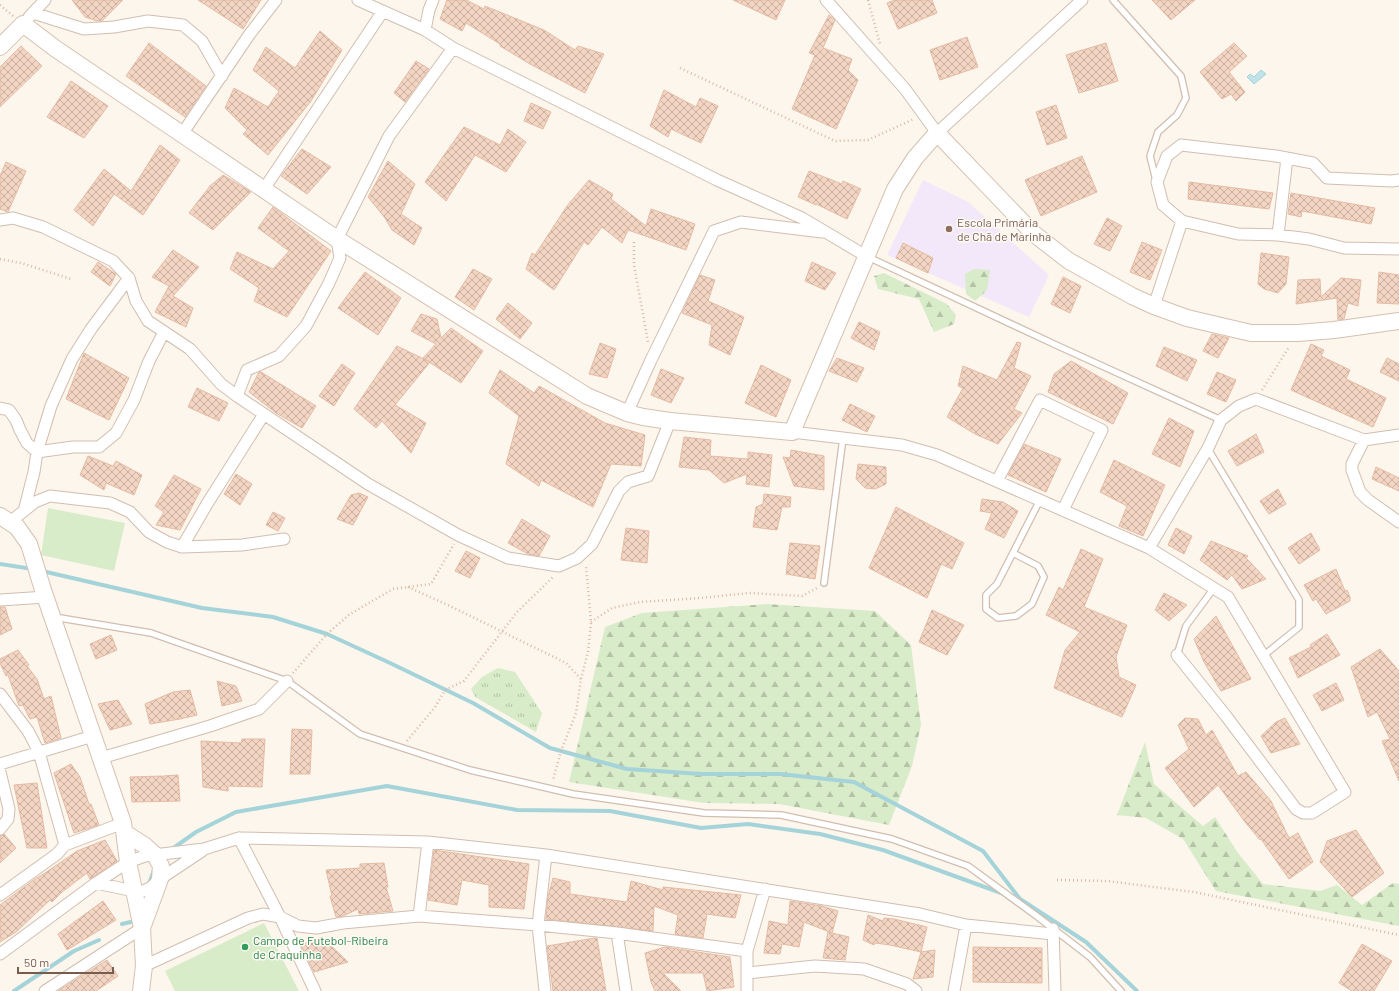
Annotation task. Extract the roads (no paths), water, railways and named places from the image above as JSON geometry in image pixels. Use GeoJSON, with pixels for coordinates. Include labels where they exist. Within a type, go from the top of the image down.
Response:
{"type":"FeatureCollection","features":[{"type":"Feature","properties":{"kind":"street"},"geometry":{"type":"LineString","coordinates":[[0,47],[45,0]]}},
{"type":"Feature","properties":{"kind":"street"},"geometry":{"type":"LineString","coordinates":[[182,134],[249,35],[276,0]]}},
{"type":"Feature","properties":{"kind":"street"},"geometry":{"type":"LineString","coordinates":[[358,0],[425,30],[452,48],[717,180],[802,218],[866,256]]}},
{"type":"Feature","properties":{"kind":"street"},"geometry":{"type":"LineString","coordinates":[[425,30],[429,10],[433,0]]}},
{"type":"Feature","properties":{"kind":"street"},"geometry":{"type":"LineString","coordinates":[[826,0],[905,89],[937,133],[1033,233],[1069,261],[1132,296],[1154,306],[1187,318],[1251,333],[1298,333],[1334,330],[1399,320]]}},
{"type":"Feature","properties":{"kind":"street"},"geometry":{"type":"LineString","coordinates":[[792,432],[895,189],[915,158],[937,133],[1082,0]]}},
{"type":"Feature","properties":{"kind":"street"},"geometry":{"type":"LineString","coordinates":[[264,189],[383,11]]}},
{"type":"Feature","properties":{"kind":"street"},"geometry":{"type":"LineString","coordinates":[[28,18],[84,29],[114,27],[148,21],[183,25],[202,41],[222,76]]}},
{"type":"Feature","properties":{"kind":"street"},"geometry":{"type":"LineString","coordinates":[[28,18],[56,49],[337,239],[587,396],[643,417],[902,445],[937,455],[1149,548],[1228,596],[1345,792],[1312,812],[1303,813],[1296,809],[1226,716],[1176,655]]}},
{"type":"Feature","properties":{"kind":"street"},"geometry":{"type":"LineString","coordinates":[[237,396],[247,370],[279,356],[306,326],[329,283],[340,258],[337,239],[389,136],[452,48]]}},
{"type":"Feature","properties":{"kind":"street"},"geometry":{"type":"LineString","coordinates":[[1399,180],[1327,178],[1313,163],[1269,155],[1181,145],[1167,156],[1157,182],[1163,205],[1182,220],[1238,234],[1278,235],[1309,239],[1344,248],[1399,249]]}},
{"type":"Feature","properties":{"kind":"street"},"geometry":{"type":"LineString","coordinates":[[1278,235],[1287,158]]}},
{"type":"Feature","properties":{"kind":"street"},"geometry":{"type":"LineString","coordinates":[[0,220],[13,218],[43,227],[113,261],[129,278],[136,301],[148,321],[190,349],[221,384],[368,484],[458,535],[508,558],[560,566],[577,558],[592,544],[619,491],[628,482],[648,476],[670,421]]}},
{"type":"Feature","properties":{"kind":"street"},"geometry":{"type":"LineString","coordinates":[[1154,306],[1182,220]]}},
{"type":"Feature","properties":{"kind":"street"},"geometry":{"type":"LineString","coordinates":[[627,412],[714,231],[741,222],[826,232]]}},
{"type":"Feature","properties":{"kind":"street"},"geometry":{"type":"LineString","coordinates":[[24,511],[34,472],[37,452],[51,406],[72,359],[91,329],[129,278]]}},
{"type":"Feature","properties":{"kind":"street"},"geometry":{"type":"LineString","coordinates":[[0,408],[9,410],[16,420],[27,443],[37,452],[73,447],[99,447],[116,433],[134,400],[149,361],[164,332]]}},
{"type":"Feature","properties":{"kind":"street"},"geometry":{"type":"LineString","coordinates":[[1149,548],[1208,448],[1221,420],[1238,406],[1256,399],[1364,440],[1399,436]]}},
{"type":"Feature","properties":{"kind":"street"},"geometry":{"type":"LineString","coordinates":[[997,481],[1040,400],[1102,430],[1063,510]]}},
{"type":"Feature","properties":{"kind":"street"},"geometry":{"type":"LineString","coordinates":[[182,547],[207,504],[264,414]]}},
{"type":"Feature","properties":{"kind":"street"},"geometry":{"type":"LineString","coordinates":[[1364,440],[1352,464],[1352,470],[1360,492],[1368,500],[1399,522]]}},
{"type":"Feature","properties":{"kind":"street"},"geometry":{"type":"LineString","coordinates":[[5,519],[24,511],[35,502],[50,496],[110,503],[130,512],[149,532],[167,542],[182,547],[242,545],[284,539]]}},
{"type":"Feature","properties":{"kind":"street"},"geometry":{"type":"LineString","coordinates":[[5,519],[17,527],[29,544],[44,593],[124,828],[128,862],[142,928],[144,966],[141,991]]}},
{"type":"Feature","properties":{"kind":"street"},"geometry":{"type":"LineString","coordinates":[[0,600],[44,593]]}},
{"type":"Feature","properties":{"kind":"street"},"geometry":{"type":"LineString","coordinates":[[101,758],[210,726],[259,709],[287,682]]}},
{"type":"Feature","properties":{"kind":"street"},"geometry":{"type":"LineString","coordinates":[[0,694],[28,731],[39,752],[65,845]]}},
{"type":"Feature","properties":{"kind":"street"},"geometry":{"type":"LineString","coordinates":[[0,764],[93,736]]}},
{"type":"Feature","properties":{"kind":"street"},"geometry":{"type":"LineString","coordinates":[[0,772],[9,809],[8,819],[0,829]]}},
{"type":"Feature","properties":{"kind":"street"},"geometry":{"type":"LineString","coordinates":[[0,895],[57,854],[65,845],[124,828]]}},
{"type":"Feature","properties":{"kind":"street"},"geometry":{"type":"LineString","coordinates":[[44,991],[142,928],[160,879],[161,866],[155,855],[124,828]]}},
{"type":"Feature","properties":{"kind":"street"},"geometry":{"type":"LineString","coordinates":[[0,954],[128,862],[145,856],[204,850],[239,838],[428,842],[546,855],[920,914],[966,925],[1053,932],[1055,991]]}},
{"type":"Feature","properties":{"kind":"street"},"geometry":{"type":"LineString","coordinates":[[239,838],[280,917],[315,991]]}},
{"type":"Feature","properties":{"kind":"street"},"geometry":{"type":"LineString","coordinates":[[419,916],[428,842]]}},
{"type":"Feature","properties":{"kind":"street"},"geometry":{"type":"LineString","coordinates":[[96,884],[134,891],[143,891],[150,888],[160,879],[204,850]]}},
{"type":"Feature","properties":{"kind":"street"},"geometry":{"type":"LineString","coordinates":[[545,991],[538,925],[546,855]]}},
{"type":"Feature","properties":{"kind":"street"},"geometry":{"type":"LineString","coordinates":[[748,991],[747,951],[765,890]]}},
{"type":"Feature","properties":{"kind":"street"},"geometry":{"type":"LineString","coordinates":[[144,966],[248,918],[263,914],[280,917],[298,926],[316,928],[343,923],[419,916],[538,925],[617,933],[747,951]]}},
{"type":"Feature","properties":{"kind":"street"},"geometry":{"type":"LineString","coordinates":[[954,991],[966,925]]}},
{"type":"Feature","properties":{"kind":"street"},"geometry":{"type":"LineString","coordinates":[[617,933],[626,991]]}},
{"type":"Feature","properties":{"kind":"street"},"geometry":{"type":"LineString","coordinates":[[748,973],[815,966],[864,969],[907,984],[916,991]]}},
{"type":"Feature","properties":{"kind":"lane"},"geometry":{"type":"LineString","coordinates":[[1113,0],[1181,76],[1186,98],[1177,115],[1158,132],[1150,156],[1157,182]]}},
{"type":"Feature","properties":{"kind":"lane"},"geometry":{"type":"LineString","coordinates":[[866,256],[1221,420]]}},
{"type":"Feature","properties":{"kind":"lane"},"geometry":{"type":"LineString","coordinates":[[824,583],[844,438]]}},
{"type":"Feature","properties":{"kind":"lane"},"geometry":{"type":"LineString","coordinates":[[1208,448],[1299,600],[1299,627],[1263,656]]}},
{"type":"Feature","properties":{"kind":"lane"},"geometry":{"type":"LineString","coordinates":[[1013,553],[1038,566],[1044,577],[1032,604],[1016,616],[998,618],[986,608],[986,595],[997,584],[1040,500]]}},
{"type":"Feature","properties":{"kind":"lane"},"geometry":{"type":"LineString","coordinates":[[1176,655],[1186,626],[1214,588]]}},
{"type":"Feature","properties":{"kind":"lane"},"geometry":{"type":"LineString","coordinates":[[53,617],[152,633],[287,682],[360,734],[470,770],[573,794],[704,813],[781,815],[892,838],[968,866],[1053,932],[1090,957],[1121,991]]}},
{"type":"Feature","properties":{"kind":"water"},"geometry":{"type":"Polygon","coordinates":[[[1261,70],[1266,74],[1254,84],[1247,77],[1250,74],[1254,77],[1261,70]]]}},
{"type":"Feature","properties":{"kind":"waterway"},"geometry":{"type":"LineString","coordinates":[[0,564],[33,569]]}},
{"type":"Feature","properties":{"kind":"waterway"},"geometry":{"type":"LineString","coordinates":[[42,571],[202,608],[273,617],[327,634],[473,703],[550,748],[627,769],[701,774],[780,774],[854,782],[983,851],[1020,899]]}},
{"type":"Feature","properties":{"kind":"waterway"},"geometry":{"type":"LineString","coordinates":[[172,849],[196,832],[236,812],[387,786],[517,810],[610,811],[701,828],[748,824],[820,834],[883,850],[1004,894]]}},
{"type":"Feature","properties":{"kind":"waterway"},"geometry":{"type":"LineString","coordinates":[[149,884],[154,870]]}},
{"type":"Feature","properties":{"kind":"waterway"},"geometry":{"type":"LineString","coordinates":[[1013,897],[1020,899],[1086,942],[1137,991]]}},
{"type":"Feature","properties":{"kind":"waterway"},"geometry":{"type":"LineString","coordinates":[[122,924],[135,921],[136,919]]}},
{"type":"Feature","properties":{"kind":"waterway"},"geometry":{"type":"LineString","coordinates":[[14,991],[74,951],[99,940]]}},
{"type":"Feature","properties":{"kind":"place","name":"Escola Primária de Chã de Marinha"},"geometry":{"type":"Point","coordinates":[949,229]}},
{"type":"Feature","properties":{"kind":"place","name":"Campo de Futebol-Ribeira de Craquinha"},"geometry":{"type":"Point","coordinates":[245,947]}}]}
